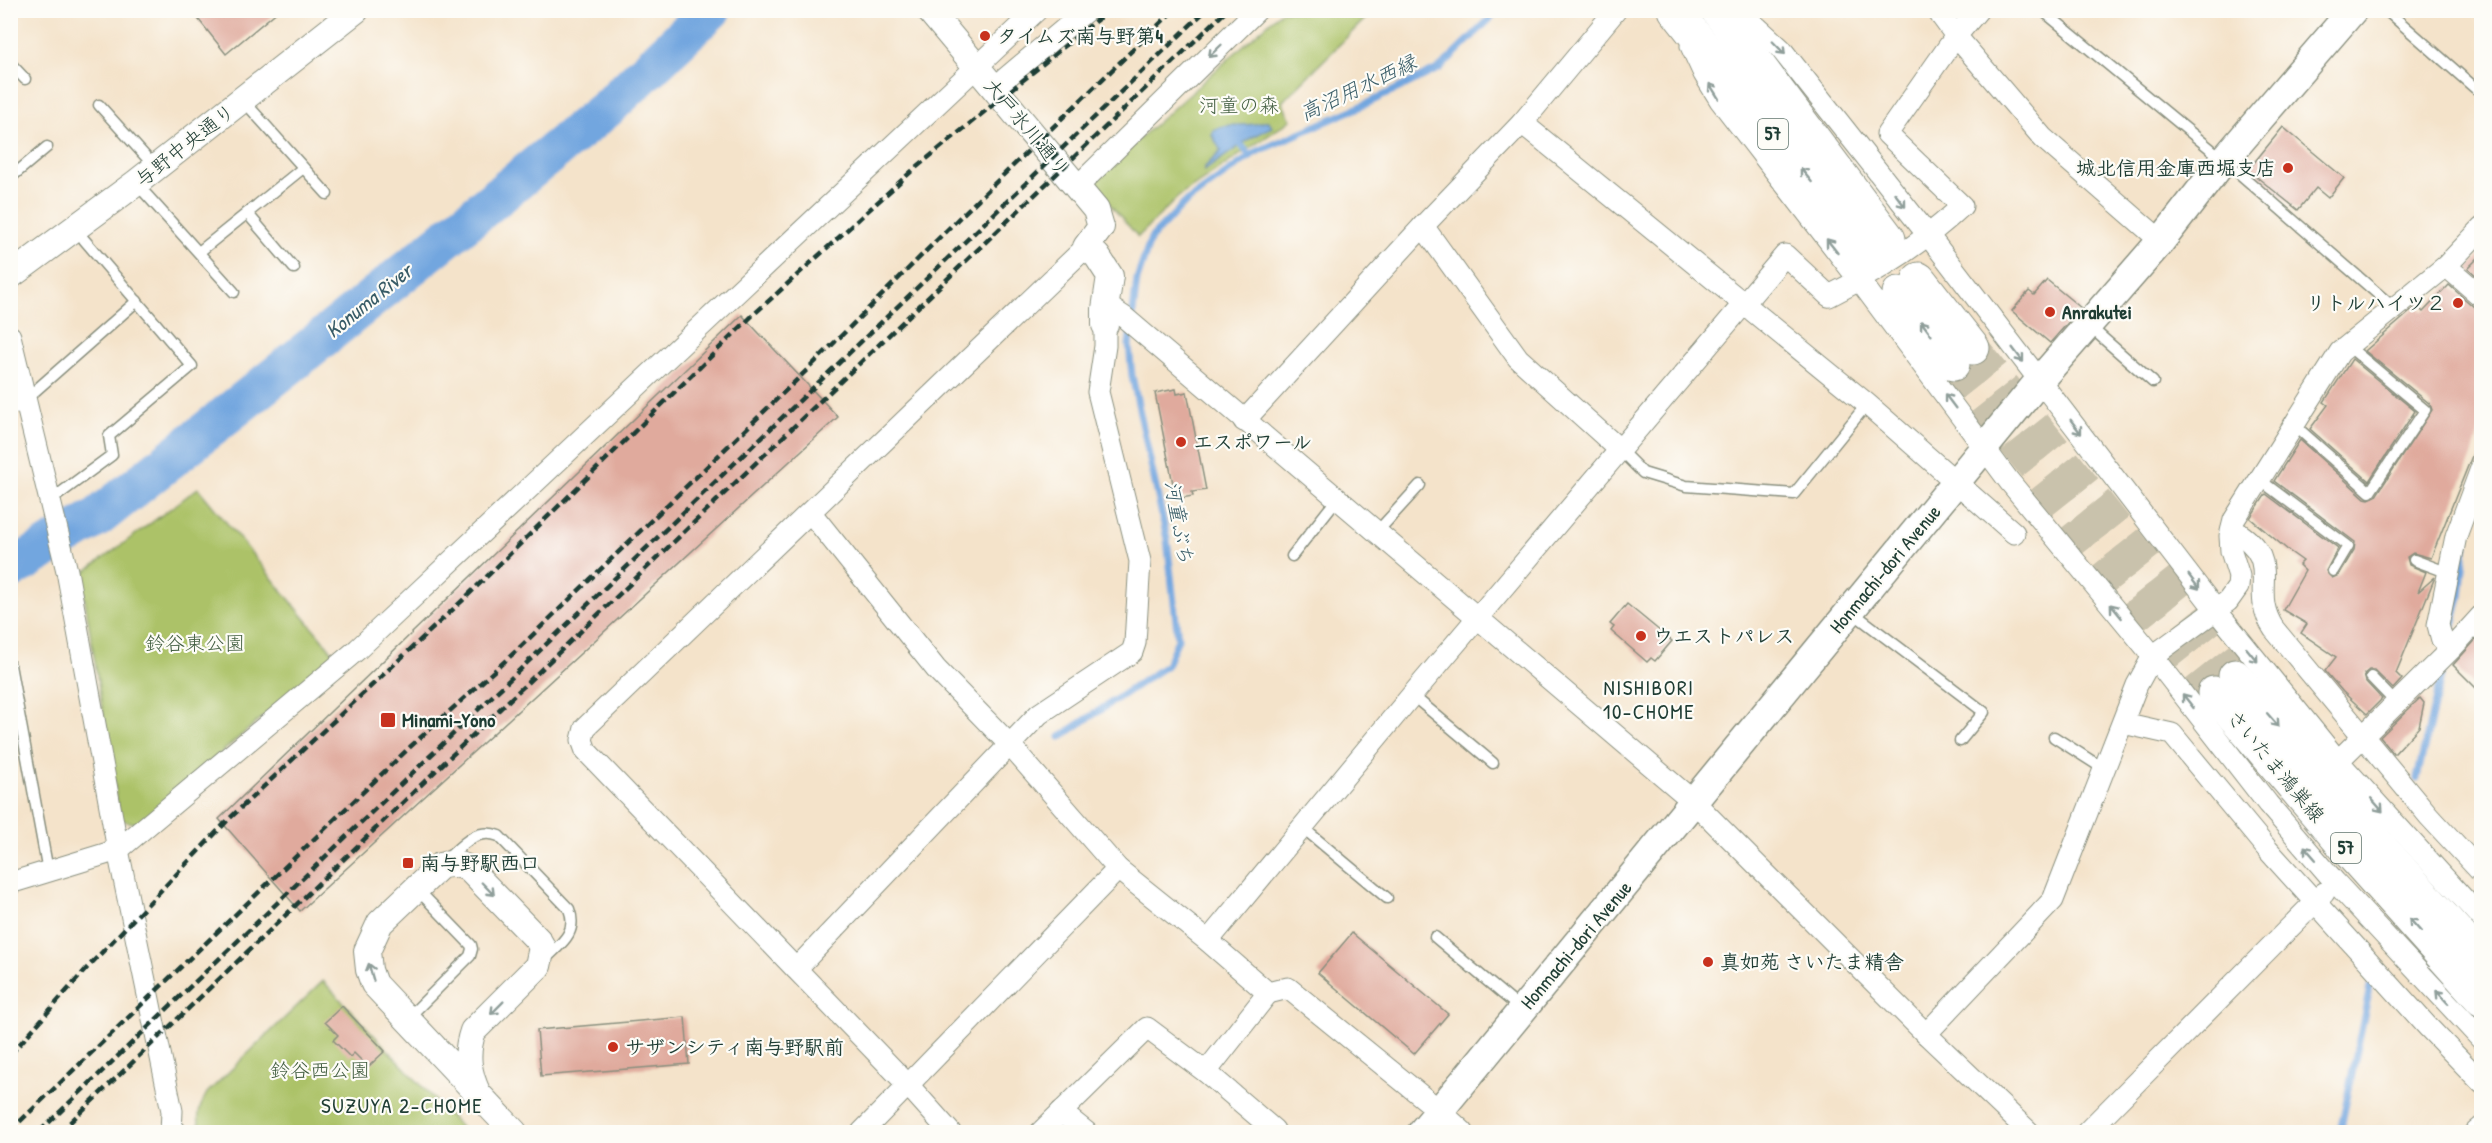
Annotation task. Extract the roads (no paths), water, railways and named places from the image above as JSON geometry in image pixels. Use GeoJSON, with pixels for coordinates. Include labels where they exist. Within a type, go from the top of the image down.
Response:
{"type":"FeatureCollection","features":[{"type":"Feature","properties":{"kind":"main road","name":"57"},"geometry":{"type":"LineString","coordinates":[[1716,10],[1872,258]]}},
{"type":"Feature","properties":{"kind":"main road","name":"Honmachi-dori Avenue"},"geometry":{"type":"LineString","coordinates":[[1422,1132],[1850,610],[1957,484],[2039,381],[2161,241],[2224,160],[2353,10]]}},
{"type":"Feature","properties":{"kind":"main road","name":"57"},"geometry":{"type":"LineString","coordinates":[[1676,12],[1872,258]]}},
{"type":"Feature","properties":{"kind":"main road"},"geometry":{"type":"LineString","coordinates":[[1909,286],[1963,356]]}},
{"type":"Feature","properties":{"kind":"main road","name":"さいたま鴻巣線"},"geometry":{"type":"LineString","coordinates":[[2481,960],[2378,844],[2224,684],[2345,847],[2481,1000]]}},
{"type":"Feature","properties":{"kind":"street","name":"与野中央通り"},"geometry":{"type":"LineString","coordinates":[[10,276],[146,176],[356,10]]}},
{"type":"Feature","properties":{"kind":"street","name":"大戸氷川通り"},"geometry":{"type":"LineString","coordinates":[[929,10],[1096,210],[1100,221],[1098,232],[1086,247]]}},
{"type":"Feature","properties":{"kind":"street"},"geometry":{"type":"LineString","coordinates":[[10,883],[118,850],[214,767],[358,649],[1037,10]]}},
{"type":"Feature","properties":{"kind":"street"},"geometry":{"type":"LineString","coordinates":[[994,88],[1087,10]]}},
{"type":"Feature","properties":{"kind":"street"},"geometry":{"type":"LineString","coordinates":[[1077,187],[1257,10]]}},
{"type":"Feature","properties":{"kind":"street"},"geometry":{"type":"LineString","coordinates":[[1244,421],[1423,226],[1522,123],[1616,10]]}},
{"type":"Feature","properties":{"kind":"street"},"geometry":{"type":"LineString","coordinates":[[1734,10],[1781,49],[1928,235],[2215,609],[2338,761],[2481,919]]}},
{"type":"Feature","properties":{"kind":"street"},"geometry":{"type":"LineString","coordinates":[[1937,10],[1956,36],[2043,138],[2161,241]]}},
{"type":"Feature","properties":{"kind":"street"},"geometry":{"type":"LineString","coordinates":[[1208,941],[1412,695],[1785,255],[1829,296],[1872,258],[1928,235],[1962,207],[1887,134],[1956,36],[1978,10]]}},
{"type":"Feature","properties":{"kind":"street"},"geometry":{"type":"LineString","coordinates":[[1522,123],[1867,404],[2014,533]]}},
{"type":"Feature","properties":{"kind":"street"},"geometry":{"type":"LineString","coordinates":[[1423,226],[1518,358],[1619,449]]}},
{"type":"Feature","properties":{"kind":"street"},"geometry":{"type":"LineString","coordinates":[[1926,1034],[2053,900],[2137,685],[2153,656],[2215,609],[2228,602],[2238,587],[2239,576],[2231,551],[2230,536],[2234,520],[2340,352],[2446,266],[2481,228]]}},
{"type":"Feature","properties":{"kind":"street"},"geometry":{"type":"LineString","coordinates":[[796,969],[1039,714],[1132,652],[1135,643],[1140,561],[1098,392],[1112,316],[1109,272],[1086,247],[585,728],[582,740],[586,751],[796,969],[908,1085],[950,1132]]}},
{"type":"Feature","properties":{"kind":"street"},"geometry":{"type":"LineString","coordinates":[[1872,258],[1984,449],[2153,656],[2268,804],[2335,882],[2481,1040]]}},
{"type":"Feature","properties":{"kind":"street"},"geometry":{"type":"LineString","coordinates":[[2446,266],[2481,297]]}},
{"type":"Feature","properties":{"kind":"street"},"geometry":{"type":"LineString","coordinates":[[1112,316],[1141,332],[1694,802],[1926,1034],[2029,1132]]}},
{"type":"Feature","properties":{"kind":"street"},"geometry":{"type":"LineString","coordinates":[[10,336],[22,404],[52,506],[67,571],[118,850],[172,1111],[172,1132]]}},
{"type":"Feature","properties":{"kind":"street"},"geometry":{"type":"LineString","coordinates":[[2452,648],[2442,640],[2438,625],[2456,536],[2481,466]]}},
{"type":"Feature","properties":{"kind":"street"},"geometry":{"type":"LineString","coordinates":[[811,513],[936,669],[1009,744],[1118,869],[1208,941],[1268,993]]}},
{"type":"Feature","properties":{"kind":"street"},"geometry":{"type":"LineString","coordinates":[[2232,529],[2247,538],[2261,555],[2265,576],[2264,610],[2269,621],[2429,816],[2481,873]]}},
{"type":"Feature","properties":{"kind":"street"},"geometry":{"type":"LineString","coordinates":[[2338,761],[2452,648],[2481,615]]}},
{"type":"Feature","properties":{"kind":"street"},"geometry":{"type":"LineString","coordinates":[[2122,723],[2172,734],[2268,850],[2481,1083]]}},
{"type":"Feature","properties":{"kind":"street"},"geometry":{"type":"LineString","coordinates":[[422,1037],[439,1041],[455,1040],[473,1031],[538,966],[542,956],[542,947],[538,940],[469,869],[460,864],[440,866],[380,923],[367,951],[369,970],[374,984],[422,1037],[514,1132]]}},
{"type":"Feature","properties":{"kind":"street"},"geometry":{"type":"LineString","coordinates":[[862,1132],[1118,869]]}},
{"type":"Feature","properties":{"kind":"street"},"geometry":{"type":"LineString","coordinates":[[2087,1132],[2335,882]]}},
{"type":"Feature","properties":{"kind":"street"},"geometry":{"type":"LineString","coordinates":[[1206,1071],[1268,993],[1288,988],[1463,1132]]}},
{"type":"Feature","properties":{"kind":"street"},"geometry":{"type":"LineString","coordinates":[[1041,1132],[1147,1028],[1206,1071],[1274,1130],[1272,1132]]}},
{"type":"Feature","properties":{"kind":"street"},"geometry":{"type":"LineString","coordinates":[[473,1031],[468,1045],[468,1061],[470,1076],[478,1094]]}},
{"type":"Feature","properties":{"kind":"street"},"geometry":{"type":"LineString","coordinates":[[1061,1112],[1086,1132]]}},
{"type":"Feature","properties":{"kind":"street"},"geometry":{"type":"LineString","coordinates":[[2476,1132],[2481,1127]]}},
{"type":"Feature","properties":{"kind":"lane"},"geometry":{"type":"LineString","coordinates":[[2042,10],[2224,160],[2394,308]]}},
{"type":"Feature","properties":{"kind":"lane"},"geometry":{"type":"LineString","coordinates":[[2386,10],[2475,88]]}},
{"type":"Feature","properties":{"kind":"lane"},"geometry":{"type":"LineString","coordinates":[[10,63],[25,79]]}},
{"type":"Feature","properties":{"kind":"lane"},"geometry":{"type":"LineString","coordinates":[[243,100],[327,194]]}},
{"type":"Feature","properties":{"kind":"lane"},"geometry":{"type":"LineString","coordinates":[[99,105],[199,252],[234,292]]}},
{"type":"Feature","properties":{"kind":"lane"},"geometry":{"type":"LineString","coordinates":[[10,178],[47,147]]}},
{"type":"Feature","properties":{"kind":"lane"},"geometry":{"type":"LineString","coordinates":[[199,252],[303,168]]}},
{"type":"Feature","properties":{"kind":"lane"},"geometry":{"type":"LineString","coordinates":[[247,213],[294,268]]}},
{"type":"Feature","properties":{"kind":"lane"},"geometry":{"type":"LineString","coordinates":[[52,506],[112,455],[109,436],[192,366],[75,228]]}},
{"type":"Feature","properties":{"kind":"lane"},"geometry":{"type":"LineString","coordinates":[[22,404],[137,301]]}},
{"type":"Feature","properties":{"kind":"lane"},"geometry":{"type":"LineString","coordinates":[[2088,325],[2153,382]]}},
{"type":"Feature","properties":{"kind":"lane"},"geometry":{"type":"LineString","coordinates":[[2294,425],[2370,492],[2425,410],[2348,346]]}},
{"type":"Feature","properties":{"kind":"lane"},"geometry":{"type":"LineString","coordinates":[[1619,449],[1643,473],[1686,486],[1794,494],[1867,404]]}},
{"type":"Feature","properties":{"kind":"lane"},"geometry":{"type":"LineString","coordinates":[[2260,480],[2348,546],[2333,571]]}},
{"type":"Feature","properties":{"kind":"lane"},"geometry":{"type":"LineString","coordinates":[[1377,532],[1420,485]]}},
{"type":"Feature","properties":{"kind":"lane"},"geometry":{"type":"LineString","coordinates":[[1292,556],[1337,499]]}},
{"type":"Feature","properties":{"kind":"lane"},"geometry":{"type":"LineString","coordinates":[[2414,560],[2449,573]]}},
{"type":"Feature","properties":{"kind":"lane"},"geometry":{"type":"LineString","coordinates":[[1850,610],[1984,712],[1960,741]]}},
{"type":"Feature","properties":{"kind":"lane"},"geometry":{"type":"LineString","coordinates":[[10,665],[48,871]]}},
{"type":"Feature","properties":{"kind":"lane"},"geometry":{"type":"LineString","coordinates":[[2371,677],[2396,703]]}},
{"type":"Feature","properties":{"kind":"lane"},"geometry":{"type":"LineString","coordinates":[[1412,695],[1493,763]]}},
{"type":"Feature","properties":{"kind":"lane"},"geometry":{"type":"LineString","coordinates":[[2054,737],[2104,769]]}},
{"type":"Feature","properties":{"kind":"lane"},"geometry":{"type":"LineString","coordinates":[[1302,827],[1387,898]]}},
{"type":"Feature","properties":{"kind":"lane"},"geometry":{"type":"LineString","coordinates":[[440,866],[470,838],[490,832],[499,836],[569,909],[573,920],[572,930],[568,937],[538,966]]}},
{"type":"Feature","properties":{"kind":"lane"},"geometry":{"type":"LineString","coordinates":[[397,1009],[404,1012],[416,1010],[470,956],[472,949],[471,945],[416,888]]}},
{"type":"Feature","properties":{"kind":"lane"},"geometry":{"type":"LineString","coordinates":[[1435,937],[1522,1010]]}},
{"type":"Feature","properties":{"kind":"water"},"geometry":{"type":"Polygon","coordinates":[[[1269,121],[1272,127],[1251,138],[1204,171],[1205,167],[1221,151],[1212,135],[1213,130],[1219,127],[1252,125],[1269,121]]]}},
{"type":"Feature","properties":{"kind":"waterway","name":"Konuma River"},"geometry":{"type":"LineString","coordinates":[[10,570],[98,517],[293,362],[606,109],[711,10]]}},
{"type":"Feature","properties":{"kind":"waterway","name":"河童ぶち"},"geometry":{"type":"LineString","coordinates":[[1060,737],[1167,665],[1178,639],[1167,539],[1132,376],[1129,345],[1137,279],[1151,238],[1186,202],[1256,152],[1364,105],[1440,68],[1499,10]]}},
{"type":"Feature","properties":{"kind":"waterway"},"geometry":{"type":"LineString","coordinates":[[1242,146],[1250,156]]}},
{"type":"Feature","properties":{"kind":"waterway"},"geometry":{"type":"LineString","coordinates":[[2449,641],[2460,597],[2466,537]]}},
{"type":"Feature","properties":{"kind":"waterway"},"geometry":{"type":"LineString","coordinates":[[2417,778],[2444,664]]}},
{"type":"Feature","properties":{"kind":"waterway"},"geometry":{"type":"LineString","coordinates":[[2340,1132],[2370,987]]}},
{"type":"Feature","properties":{"kind":"tunnel"},"geometry":{"type":"LineString","coordinates":[[1973,348],[2235,676]]}},
{"type":"Feature","properties":{"kind":"tunnel"},"geometry":{"type":"LineString","coordinates":[[1953,364],[2214,693]]}},
{"type":"Feature","properties":{"kind":"railway"},"geometry":{"type":"LineString","coordinates":[[10,1055],[87,968],[229,819],[463,600],[752,316],[913,170],[1109,10]]}},
{"type":"Feature","properties":{"kind":"railway"},"geometry":{"type":"LineString","coordinates":[[10,1131],[410,747],[515,652],[1174,10]]}},
{"type":"Feature","properties":{"kind":"railway"},"geometry":{"type":"LineString","coordinates":[[39,1132],[1206,10]]}},
{"type":"Feature","properties":{"kind":"railway"},"geometry":{"type":"LineString","coordinates":[[60,1132],[1227,10]]}},
{"type":"Feature","properties":{"kind":"place","name":"タイムズ南与野第4"},"geometry":{"type":"Point","coordinates":[985,36]}},
{"type":"Feature","properties":{"kind":"place","name":"城北信用金庫西堀支店"},"geometry":{"type":"Point","coordinates":[2288,168]}},
{"type":"Feature","properties":{"kind":"place","name":"リトルハイツ２"},"geometry":{"type":"Point","coordinates":[2458,303]}},
{"type":"Feature","properties":{"kind":"place","name":"Anrakutei"},"geometry":{"type":"Point","coordinates":[2050,312]}},
{"type":"Feature","properties":{"kind":"place","name":"エスポワール"},"geometry":{"type":"Point","coordinates":[1181,442]}},
{"type":"Feature","properties":{"kind":"place","name":"ウエストパレス"},"geometry":{"type":"Point","coordinates":[1641,636]}},
{"type":"Feature","properties":{"kind":"place","name":"Minami-Yono"},"geometry":{"type":"Point","coordinates":[388,720]}},
{"type":"Feature","properties":{"kind":"place","name":"南与野駅西口"},"geometry":{"type":"Point","coordinates":[408,863]}},
{"type":"Feature","properties":{"kind":"place","name":"真如苑 さいたま精舎"},"geometry":{"type":"Point","coordinates":[1708,962]}},
{"type":"Feature","properties":{"kind":"place","name":"サザンシティ南与野駅前"},"geometry":{"type":"Point","coordinates":[613,1047]}},
{"type":"Feature","properties":{"kind":"district","name":"NISHIBORI 10-CHOME"},"geometry":{"type":"Point","coordinates":[1649,700]}},
{"type":"Feature","properties":{"kind":"district","name":"SUZUYA 2-CHOME"},"geometry":{"type":"Point","coordinates":[402,1106]}},
{"type":"Feature","properties":{"kind":"water label","name":"高沼用水西縁"},"geometry":{"type":"Point","coordinates":[1358,88]}},
{"type":"Feature","properties":{"kind":"park label","name":"河童の森"},"geometry":{"type":"Point","coordinates":[1239,105]}},
{"type":"Feature","properties":{"kind":"park label","name":"鈴谷東公園"},"geometry":{"type":"Point","coordinates":[195,643]}},
{"type":"Feature","properties":{"kind":"park label","name":"鈴谷西公園"},"geometry":{"type":"Point","coordinates":[320,1070]}}]}
